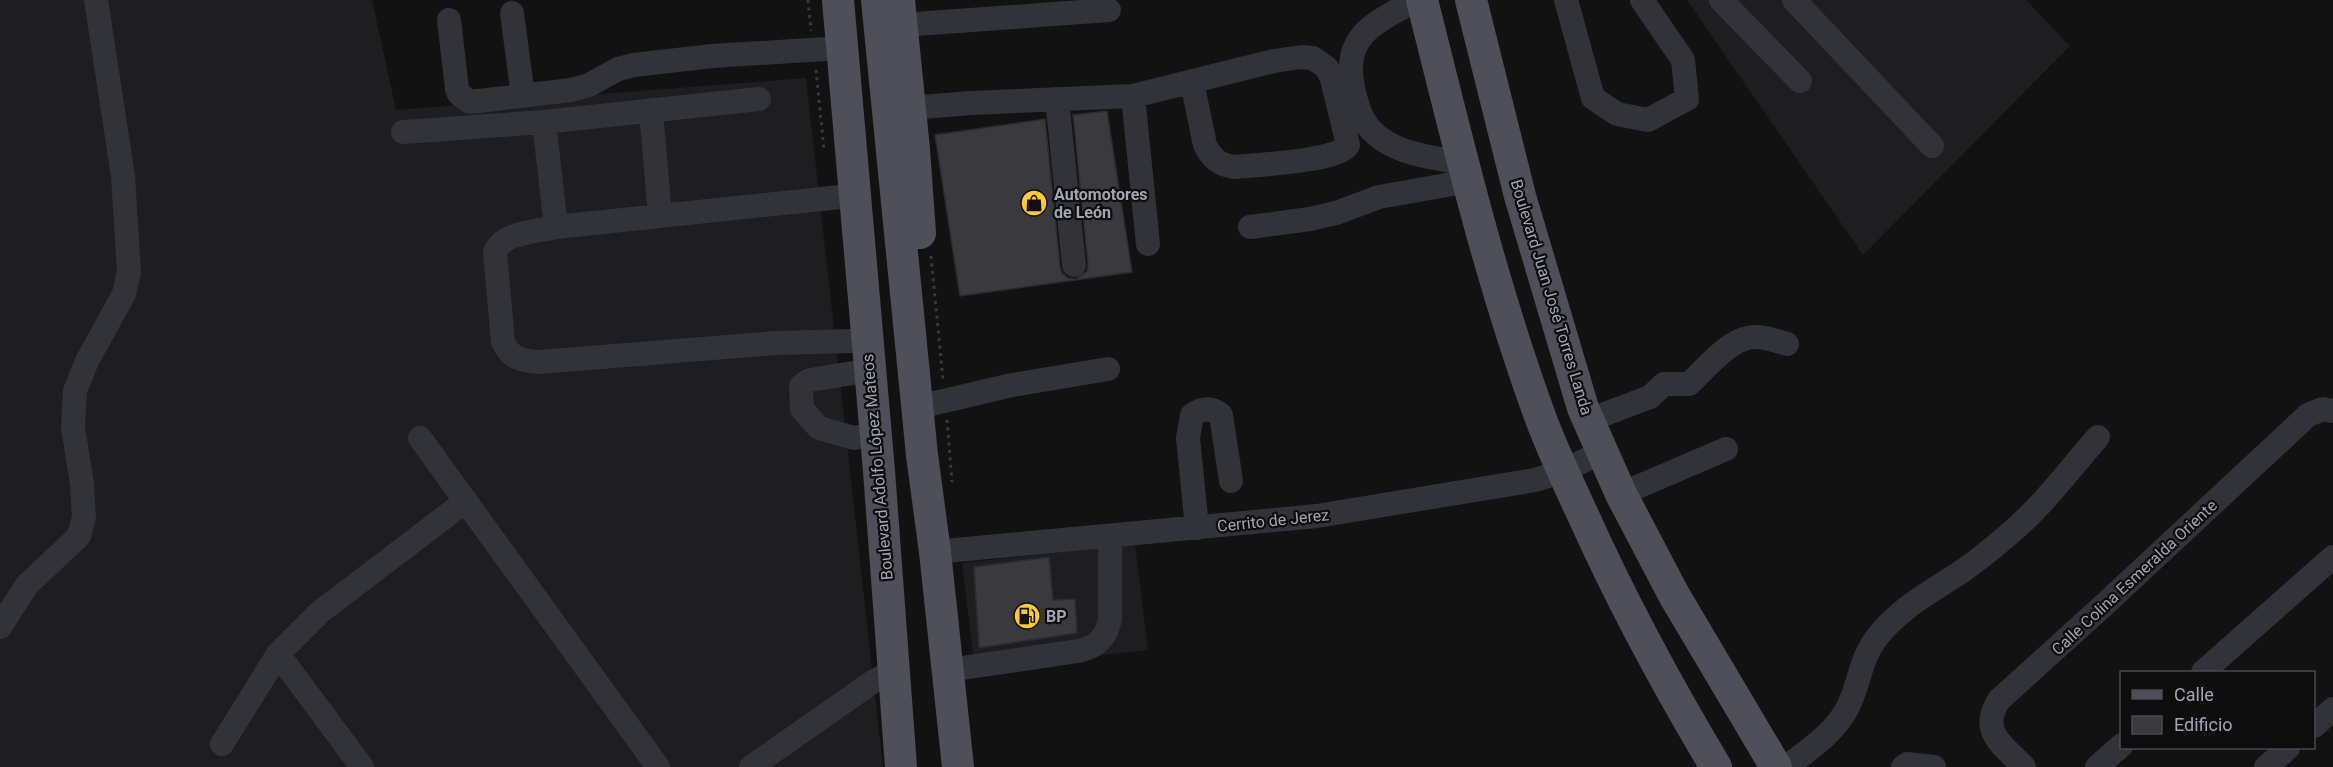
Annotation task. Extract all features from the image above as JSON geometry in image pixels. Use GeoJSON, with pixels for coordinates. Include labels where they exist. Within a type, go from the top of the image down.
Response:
{"type":"FeatureCollection","features":[{"type":"Feature","properties":{"kind":"main road"},"geometry":{"type":"LineString","coordinates":[[820,0],[858,372],[868,435],[879,471]]}},
{"type":"Feature","properties":{"kind":"main road"},"geometry":{"type":"LineString","coordinates":[[838,0],[874,174],[922,454],[958,767]]}},
{"type":"Feature","properties":{"kind":"main road"},"geometry":{"type":"LineString","coordinates":[[874,174],[877,0]]}},
{"type":"Feature","properties":{"kind":"main road"},"geometry":{"type":"LineString","coordinates":[[1422,0],[1466,172],[1515,345],[1542,421],[1636,627],[1716,767]]}},
{"type":"Feature","properties":{"kind":"main road","name":"Boulevard Juan José Torres Landa"},"geometry":{"type":"LineString","coordinates":[[1471,0],[1520,196],[1566,354],[1589,420],[1621,494],[1674,595],[1776,767]]}},
{"type":"Feature","properties":{"kind":"main road"},"geometry":{"type":"LineString","coordinates":[[900,12],[938,403],[922,454]]}},
{"type":"Feature","properties":{"kind":"main road","name":"Boulevard Adolfo López Mateos"},"geometry":{"type":"LineString","coordinates":[[874,174],[879,471],[901,767]]}},
{"type":"Feature","properties":{"kind":"street"},"geometry":{"type":"LineString","coordinates":[[0,627],[27,585],[79,536],[84,517],[82,484],[73,427],[75,391],[87,361],[124,294],[129,272],[123,176],[96,0]]}},
{"type":"Feature","properties":{"kind":"street"},"geometry":{"type":"LineString","coordinates":[[850,0],[896,333],[930,616],[945,767]]}},
{"type":"Feature","properties":{"kind":"street"},"geometry":{"type":"LineString","coordinates":[[867,0],[874,174]]}},
{"type":"Feature","properties":{"kind":"street"},"geometry":{"type":"LineString","coordinates":[[1416,0],[1384,17],[1369,29],[1356,45],[1350,60],[1351,80],[1357,104],[1368,128],[1389,144],[1466,172]]}},
{"type":"Feature","properties":{"kind":"street"},"geometry":{"type":"LineString","coordinates":[[1566,0],[1593,98],[1617,114],[1648,120],[1687,99],[1683,60],[1641,0]]}},
{"type":"Feature","properties":{"kind":"street"},"geometry":{"type":"LineString","coordinates":[[1721,0],[1800,81]]}},
{"type":"Feature","properties":{"kind":"street"},"geometry":{"type":"LineString","coordinates":[[1794,0],[1932,146]]}},
{"type":"Feature","properties":{"kind":"street"},"geometry":{"type":"LineString","coordinates":[[900,12],[1109,10]]}},
{"type":"Feature","properties":{"kind":"street"},"geometry":{"type":"LineString","coordinates":[[512,13],[523,96]]}},
{"type":"Feature","properties":{"kind":"street"},"geometry":{"type":"LineString","coordinates":[[449,21],[459,94],[470,102],[571,90],[589,85],[618,69],[634,65],[712,56],[825,49]]}},
{"type":"Feature","properties":{"kind":"street"},"geometry":{"type":"LineString","coordinates":[[910,108],[1132,96],[1274,61],[1301,57],[1313,58],[1327,68],[1332,80],[1348,145],[1342,152],[1326,157],[1234,167],[1224,166],[1210,155],[1205,145],[1192,82]]}},
{"type":"Feature","properties":{"kind":"street"},"geometry":{"type":"LineString","coordinates":[[1132,96],[1148,244]]}},
{"type":"Feature","properties":{"kind":"street"},"geometry":{"type":"LineString","coordinates":[[403,132],[544,122],[759,99]]}},
{"type":"Feature","properties":{"kind":"street"},"geometry":{"type":"LineString","coordinates":[[1057,99],[1074,265]]}},
{"type":"Feature","properties":{"kind":"street"},"geometry":{"type":"LineString","coordinates":[[651,111],[660,216]]}},
{"type":"Feature","properties":{"kind":"street"},"geometry":{"type":"LineString","coordinates":[[544,122],[556,228]]}},
{"type":"Feature","properties":{"kind":"street"},"geometry":{"type":"LineString","coordinates":[[1250,227],[1336,213],[1379,197],[1466,172]]}},
{"type":"Feature","properties":{"kind":"street"},"geometry":{"type":"LineString","coordinates":[[840,197],[556,228],[504,239],[495,252],[503,342],[508,352],[524,361],[776,343],[855,341]]}},
{"type":"Feature","properties":{"kind":"street"},"geometry":{"type":"LineString","coordinates":[[1589,420],[1650,397],[1664,384],[1689,384],[1721,353],[1744,339],[1761,337],[1787,344]]}},
{"type":"Feature","properties":{"kind":"street"},"geometry":{"type":"LineString","coordinates":[[938,403],[1012,385],[1108,369]]}},
{"type":"Feature","properties":{"kind":"street"},"geometry":{"type":"LineString","coordinates":[[858,372],[810,380],[801,386],[802,409],[819,428],[854,438],[868,435]]}},
{"type":"Feature","properties":{"kind":"street"},"geometry":{"type":"LineString","coordinates":[[1197,528],[1188,438],[1192,415],[1198,410],[1208,409],[1221,415],[1231,481]]}},
{"type":"Feature","properties":{"kind":"street","name":"Calle Colina Esmeralda Oriente"},"geometry":{"type":"LineString","coordinates":[[2024,767],[1994,734],[1990,725],[1990,714],[1999,700],[2308,415],[2323,410],[2333,411]]}},
{"type":"Feature","properties":{"kind":"street"},"geometry":{"type":"LineString","coordinates":[[1786,767],[1826,735],[1840,720],[1849,705],[1864,656],[1885,628],[1900,613],[1964,570],[2010,534],[2098,437]]}},
{"type":"Feature","properties":{"kind":"street"},"geometry":{"type":"LineString","coordinates":[[420,438],[658,767]]}},
{"type":"Feature","properties":{"kind":"street"},"geometry":{"type":"LineString","coordinates":[[1621,494],[1726,449]]}},
{"type":"Feature","properties":{"kind":"street","name":"Cerrito de Jerez"},"geometry":{"type":"LineString","coordinates":[[935,552],[1317,516],[1535,480],[1563,471],[1602,452]]}},
{"type":"Feature","properties":{"kind":"street"},"geometry":{"type":"LineString","coordinates":[[222,744],[278,654],[320,612],[466,501]]}},
{"type":"Feature","properties":{"kind":"street"},"geometry":{"type":"LineString","coordinates":[[948,670],[1089,648],[1101,641],[1107,632],[1110,619],[1110,536]]}},
{"type":"Feature","properties":{"kind":"street"},"geometry":{"type":"LineString","coordinates":[[2204,671],[2333,558]]}},
{"type":"Feature","properties":{"kind":"street"},"geometry":{"type":"LineString","coordinates":[[278,654],[362,767]]}},
{"type":"Feature","properties":{"kind":"street"},"geometry":{"type":"LineString","coordinates":[[751,767],[874,681],[893,671]]}},
{"type":"Feature","properties":{"kind":"street"},"geometry":{"type":"LineString","coordinates":[[2315,724],[2333,709]]}},
{"type":"Feature","properties":{"kind":"street"},"geometry":{"type":"LineString","coordinates":[[2097,767],[2120,746]]}},
{"type":"Feature","properties":{"kind":"street"},"geometry":{"type":"LineString","coordinates":[[2265,767],[2286,749]]}},
{"type":"Feature","properties":{"kind":"street"},"geometry":{"type":"LineString","coordinates":[[1904,767],[1907,765],[1934,767]]}},
{"type":"Feature","properties":{"kind":"path"},"geometry":{"type":"LineString","coordinates":[[930,249],[938,403],[953,493]]}},
{"type":"Feature","properties":{"kind":"shaded area"},"geometry":{"type":"Polygon","coordinates":[[[0,0],[372,0],[396,110],[806,78],[883,767],[0,767],[0,0]]]}},
{"type":"Feature","properties":{"kind":"shaded area"},"geometry":{"type":"Polygon","coordinates":[[[1687,0],[2026,0],[2070,46],[1863,255],[1687,0]]]}},
{"type":"Feature","properties":{"kind":"shaded area"},"geometry":{"type":"Polygon","coordinates":[[[1135,544],[1148,650],[975,669],[962,563],[1135,544]]]}},
{"type":"Feature","properties":{"kind":"building","name":"Automotores de León"},"geometry":{"type":"Polygon","coordinates":[[[1107,111],[1132,272],[960,296],[935,135],[1045,119],[1060,266],[1062,273],[1068,278],[1076,279],[1087,271],[1088,264],[1073,115],[1107,111]]]}},
{"type":"Feature","properties":{"kind":"building","name":"BP"},"geometry":{"type":"Polygon","coordinates":[[[1049,557],[1053,600],[1075,599],[1077,633],[979,648],[974,567],[1049,557]]]}},
{"type":"Feature","properties":{"kind":"place","name":"Automotores de León"},"geometry":{"type":"Point","coordinates":[1034,203]}},
{"type":"Feature","properties":{"kind":"place","name":"BP"},"geometry":{"type":"Point","coordinates":[1027,616]}}]}
